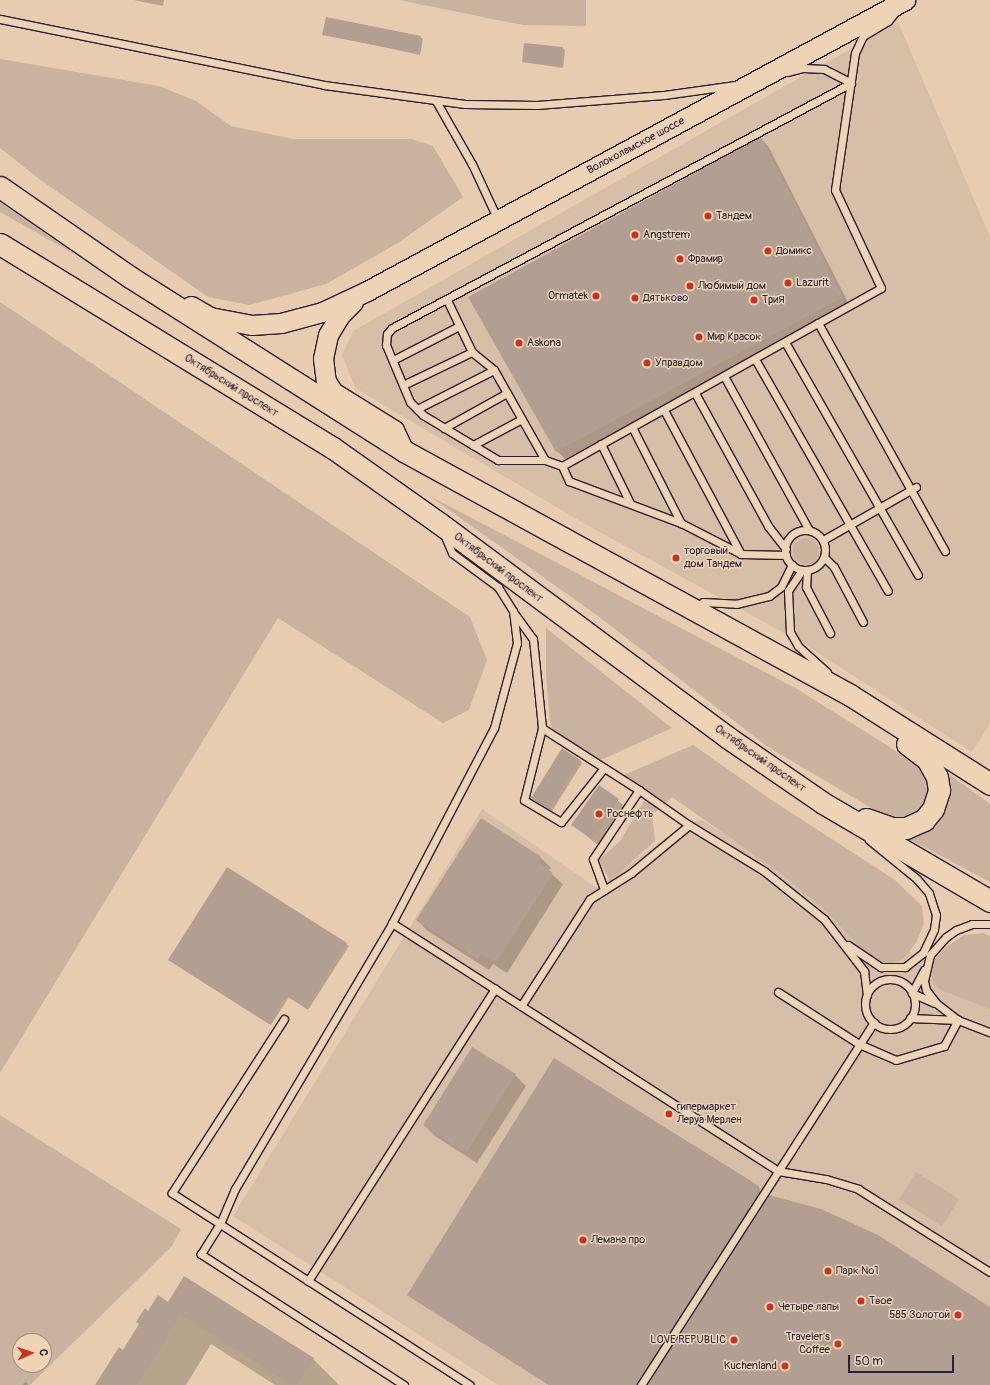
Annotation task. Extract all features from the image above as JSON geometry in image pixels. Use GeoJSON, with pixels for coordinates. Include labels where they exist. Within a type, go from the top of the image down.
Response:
{"type":"FeatureCollection","features":[{"type":"Feature","properties":{"kind":"main road","name":"Волоколамское шоссе"},"geometry":{"type":"LineString","coordinates":[[130,277],[162,288],[210,317],[252,325],[295,321],[367,291],[905,0]]}},
{"type":"Feature","properties":{"kind":"main road"},"geometry":{"type":"LineString","coordinates":[[0,187],[130,277],[404,451],[648,584],[838,685],[864,714],[927,759],[938,776],[939,790],[936,803],[929,815],[919,824],[906,828],[886,827],[823,802]]}},
{"type":"Feature","properties":{"kind":"main road","name":"Октябрьский проспект"},"geometry":{"type":"LineString","coordinates":[[0,244],[333,448],[438,523],[727,737],[823,802],[990,901]]}},
{"type":"Feature","properties":{"kind":"main road","name":"Волоколамское шоссе"},"geometry":{"type":"LineString","coordinates":[[367,291],[345,309],[331,328],[324,350],[325,373],[333,392],[394,430],[404,451]]}},
{"type":"Feature","properties":{"kind":"main road"},"geometry":{"type":"LineString","coordinates":[[648,584],[686,592],[704,602],[838,685],[990,784]]}},
{"type":"Feature","properties":{"kind":"lane"},"geometry":{"type":"LineString","coordinates":[[562,466],[881,288],[835,190],[855,53],[863,36],[888,22],[905,0]]}},
{"type":"Feature","properties":{"kind":"lane"},"geometry":{"type":"LineString","coordinates":[[0,19],[324,85],[465,104],[537,105],[664,95],[757,80],[803,68],[824,69],[851,83]]}},
{"type":"Feature","properties":{"kind":"lane"},"geometry":{"type":"LineString","coordinates":[[786,552],[740,554],[681,523],[569,481],[562,466],[545,460],[498,460],[444,428],[417,409],[410,402],[386,345],[387,334],[392,328],[851,83]]}},
{"type":"Feature","properties":{"kind":"lane"},"geometry":{"type":"LineString","coordinates":[[436,101],[472,164],[498,220]]}},
{"type":"Feature","properties":{"kind":"lane"},"geometry":{"type":"LineString","coordinates":[[447,300],[472,352],[494,370],[545,460]]}},
{"type":"Feature","properties":{"kind":"lane"},"geometry":{"type":"LineString","coordinates":[[818,323],[914,488],[945,550]]}},
{"type":"Feature","properties":{"kind":"lane"},"geometry":{"type":"LineString","coordinates":[[393,360],[459,326]]}},
{"type":"Feature","properties":{"kind":"lane"},"geometry":{"type":"LineString","coordinates":[[785,342],[881,507],[918,575]]}},
{"type":"Feature","properties":{"kind":"lane"},"geometry":{"type":"LineString","coordinates":[[403,386],[472,352]]}},
{"type":"Feature","properties":{"kind":"lane"},"geometry":{"type":"LineString","coordinates":[[755,359],[888,591]]}},
{"type":"Feature","properties":{"kind":"lane"},"geometry":{"type":"LineString","coordinates":[[417,409],[494,370]]}},
{"type":"Feature","properties":{"kind":"lane"},"geometry":{"type":"LineString","coordinates":[[724,376],[809,530],[823,540]]}},
{"type":"Feature","properties":{"kind":"lane"},"geometry":{"type":"LineString","coordinates":[[444,428],[507,393]]}},
{"type":"Feature","properties":{"kind":"lane"},"geometry":{"type":"LineString","coordinates":[[695,393],[768,526],[786,552],[792,564],[805,570]]}},
{"type":"Feature","properties":{"kind":"lane"},"geometry":{"type":"LineString","coordinates":[[664,410],[740,554]]}},
{"type":"Feature","properties":{"kind":"lane"},"geometry":{"type":"LineString","coordinates":[[473,445],[522,419]]}},
{"type":"Feature","properties":{"kind":"lane"},"geometry":{"type":"LineString","coordinates":[[632,427],[681,523]]}},
{"type":"Feature","properties":{"kind":"lane"},"geometry":{"type":"LineString","coordinates":[[602,444],[630,503]]}},
{"type":"Feature","properties":{"kind":"lane"},"geometry":{"type":"LineString","coordinates":[[823,540],[914,488]]}},
{"type":"Feature","properties":{"kind":"lane"},"geometry":{"type":"LineString","coordinates":[[438,523],[452,553],[498,588],[533,639],[542,728],[524,800],[561,822],[604,768]]}},
{"type":"Feature","properties":{"kind":"lane"},"geometry":{"type":"LineString","coordinates":[[786,552],[793,534],[809,530]]}},
{"type":"Feature","properties":{"kind":"lane"},"geometry":{"type":"LineString","coordinates":[[823,540],[824,557],[818,566],[805,570],[788,591],[790,632],[798,646],[838,685]]}},
{"type":"Feature","properties":{"kind":"lane"},"geometry":{"type":"LineString","coordinates":[[824,557],[834,568],[863,622]]}},
{"type":"Feature","properties":{"kind":"lane"},"geometry":{"type":"LineString","coordinates":[[704,602],[736,604],[769,596],[781,587],[792,564]]}},
{"type":"Feature","properties":{"kind":"lane"},"geometry":{"type":"LineString","coordinates":[[805,570],[806,587],[830,633]]}},
{"type":"Feature","properties":{"kind":"lane"},"geometry":{"type":"LineString","coordinates":[[404,1385],[201,1254],[220,1224],[235,1189],[392,923],[494,728],[517,642],[513,611]]}},
{"type":"Feature","properties":{"kind":"lane"},"geometry":{"type":"LineString","coordinates":[[542,728],[640,790],[689,825],[764,871],[824,919],[864,971],[867,995],[866,1011],[874,1022],[884,1028],[893,1028],[904,1024],[910,1018],[915,1006],[912,993],[904,983],[889,978],[876,966],[840,939]]}},
{"type":"Feature","properties":{"kind":"lane"},"geometry":{"type":"LineString","coordinates":[[604,890],[593,859],[640,790]]}},
{"type":"Feature","properties":{"kind":"lane"},"geometry":{"type":"LineString","coordinates":[[823,802],[917,879],[932,900],[936,915],[930,942],[913,963],[897,968],[876,966]]}},
{"type":"Feature","properties":{"kind":"lane"},"geometry":{"type":"LineString","coordinates":[[521,1006],[590,899],[689,825]]}},
{"type":"Feature","properties":{"kind":"lane"},"geometry":{"type":"LineString","coordinates":[[392,923],[778,1171],[826,1179],[858,1189],[990,1272]]}},
{"type":"Feature","properties":{"kind":"lane"},"geometry":{"type":"LineString","coordinates":[[912,993],[926,968],[933,950],[951,933],[972,924],[990,924]]}},
{"type":"Feature","properties":{"kind":"lane"},"geometry":{"type":"LineString","coordinates":[[867,995],[872,987],[889,978],[897,968]]}},
{"type":"Feature","properties":{"kind":"lane"},"geometry":{"type":"LineString","coordinates":[[926,968],[925,986],[936,1003]]}},
{"type":"Feature","properties":{"kind":"lane"},"geometry":{"type":"LineString","coordinates":[[308,1281],[495,989]]}},
{"type":"Feature","properties":{"kind":"lane"},"geometry":{"type":"LineString","coordinates":[[778,992],[859,1044],[896,1060],[944,1046],[958,1020]]}},
{"type":"Feature","properties":{"kind":"lane"},"geometry":{"type":"LineString","coordinates":[[912,993],[936,1003],[958,1020],[990,1032]]}},
{"type":"Feature","properties":{"kind":"lane"},"geometry":{"type":"LineString","coordinates":[[910,1018],[958,1020]]}},
{"type":"Feature","properties":{"kind":"lane"},"geometry":{"type":"LineString","coordinates":[[284,1019],[172,1193],[470,1385]]}},
{"type":"Feature","properties":{"kind":"lane"},"geometry":{"type":"LineString","coordinates":[[641,1385],[874,1022]]}},
{"type":"Feature","properties":{"kind":"shaded area"},"geometry":{"type":"Polygon","coordinates":[[[399,0],[586,0],[586,26],[523,25],[399,0]]]}},
{"type":"Feature","properties":{"kind":"shaded area"},"geometry":{"type":"Polygon","coordinates":[[[898,22],[990,237],[990,724],[972,752],[804,644],[585,524],[355,388],[342,355],[353,331],[898,22]]]}},
{"type":"Feature","properties":{"kind":"shaded area"},"geometry":{"type":"Polygon","coordinates":[[[0,59],[159,86],[196,101],[231,126],[293,139],[411,139],[433,146],[463,197],[398,243],[326,284],[249,305],[208,297],[42,181],[0,148],[0,59]]]}},
{"type":"Feature","properties":{"kind":"shaded area"},"geometry":{"type":"Polygon","coordinates":[[[0,203],[17,214],[76,255],[0,212],[0,203]]]}},
{"type":"Feature","properties":{"kind":"shaded area"},"geometry":{"type":"Polygon","coordinates":[[[0,302],[470,617],[487,660],[469,710],[443,723],[278,618],[0,1073],[0,302]]]}},
{"type":"Feature","properties":{"kind":"shaded area"},"geometry":{"type":"Polygon","coordinates":[[[428,495],[797,689],[893,749],[923,771],[929,785],[927,799],[920,812],[903,819],[885,816],[768,747],[598,616],[428,495]]]}},
{"type":"Feature","properties":{"kind":"shaded area"},"geometry":{"type":"Polygon","coordinates":[[[806,538],[815,542],[819,551],[815,560],[806,564],[797,560],[793,551],[797,542],[806,538]]]}},
{"type":"Feature","properties":{"kind":"shaded area"},"geometry":{"type":"Polygon","coordinates":[[[546,628],[672,728],[603,759],[591,759],[556,736],[550,723],[546,673],[546,628]]]}},
{"type":"Feature","properties":{"kind":"shaded area"},"geometry":{"type":"Polygon","coordinates":[[[693,745],[770,799],[895,880],[922,906],[924,924],[916,943],[903,959],[888,965],[871,959],[828,913],[783,875],[672,797],[652,815],[655,841],[610,881],[599,860],[620,841],[646,798],[622,780],[624,775],[693,745]]]}},
{"type":"Feature","properties":{"kind":"shaded area"},"geometry":{"type":"Polygon","coordinates":[[[946,772],[990,804],[990,882],[911,840],[939,821],[947,804],[949,785],[946,772]]]}},
{"type":"Feature","properties":{"kind":"shaded area"},"geometry":{"type":"Polygon","coordinates":[[[482,809],[597,888],[688,822],[702,820],[990,1003],[990,1385],[498,1385],[233,1216],[482,809]]]}},
{"type":"Feature","properties":{"kind":"shaded area"},"geometry":{"type":"Polygon","coordinates":[[[983,933],[990,936],[990,1009],[941,990],[934,984],[930,970],[934,960],[946,947],[964,935],[983,933]]]}},
{"type":"Feature","properties":{"kind":"shaded area"},"geometry":{"type":"Polygon","coordinates":[[[0,1115],[181,1229],[172,1246],[52,1363],[52,1333],[12,1333],[12,1373],[42,1373],[30,1385],[0,1385],[0,1115]]]}},
{"type":"Feature","properties":{"kind":"shaded area"},"geometry":{"type":"Polygon","coordinates":[[[916,1172],[959,1199],[942,1226],[899,1199],[916,1172]]]}},
{"type":"Feature","properties":{"kind":"building"},"geometry":{"type":"Polygon","coordinates":[[[326,17],[421,36],[417,53],[322,35],[326,17]]]}},
{"type":"Feature","properties":{"kind":"building"},"geometry":{"type":"Polygon","coordinates":[[[524,43],[563,47],[561,66],[522,62],[524,43]]]}},
{"type":"Feature","properties":{"kind":"building","name":"Тандем"},"geometry":{"type":"Polygon","coordinates":[[[761,137],[843,297],[556,452],[468,297],[761,137]]]}},
{"type":"Feature","properties":{"kind":"building"},"geometry":{"type":"Polygon","coordinates":[[[562,748],[580,760],[550,810],[531,798],[562,748]]]}},
{"type":"Feature","properties":{"kind":"building"},"geometry":{"type":"Polygon","coordinates":[[[599,785],[619,799],[592,839],[571,825],[599,785]]]}},
{"type":"Feature","properties":{"kind":"building"},"geometry":{"type":"Polygon","coordinates":[[[481,818],[540,856],[537,862],[553,873],[496,963],[481,954],[478,959],[416,920],[481,818]]]}},
{"type":"Feature","properties":{"kind":"building"},"geometry":{"type":"Polygon","coordinates":[[[227,867],[347,943],[306,1008],[286,996],[269,1024],[168,960],[227,867]]]}},
{"type":"Feature","properties":{"kind":"building"},"geometry":{"type":"Polygon","coordinates":[[[472,1047],[516,1074],[466,1153],[423,1125],[472,1047]]]}},
{"type":"Feature","properties":{"kind":"building","name":"Лемана про"},"geometry":{"type":"Polygon","coordinates":[[[554,1058],[759,1186],[756,1191],[759,1192],[636,1385],[549,1385],[407,1295],[554,1058]]]}},
{"type":"Feature","properties":{"kind":"building","name":"Парк №1"},"geometry":{"type":"Polygon","coordinates":[[[769,1195],[821,1209],[878,1235],[990,1307],[990,1385],[647,1385],[769,1195]]]}},
{"type":"Feature","properties":{"kind":"building"},"geometry":{"type":"Polygon","coordinates":[[[184,1276],[314,1358],[297,1385],[291,1385],[181,1315],[137,1385],[95,1385],[119,1347],[123,1350],[139,1324],[136,1322],[145,1308],[148,1311],[158,1295],[168,1302],[184,1276]]]}},
{"type":"Feature","properties":{"kind":"place","name":"Тандем"},"geometry":{"type":"Point","coordinates":[708,216]}},
{"type":"Feature","properties":{"kind":"place","name":"Angstrem"},"geometry":{"type":"Point","coordinates":[635,235]}},
{"type":"Feature","properties":{"kind":"place","name":"Домикс"},"geometry":{"type":"Point","coordinates":[768,251]}},
{"type":"Feature","properties":{"kind":"place","name":"Фрамир"},"geometry":{"type":"Point","coordinates":[680,259]}},
{"type":"Feature","properties":{"kind":"place","name":"Lazurit"},"geometry":{"type":"Point","coordinates":[788,283]}},
{"type":"Feature","properties":{"kind":"place","name":"Любимый дом"},"geometry":{"type":"Point","coordinates":[690,286]}},
{"type":"Feature","properties":{"kind":"place","name":"Ormatek"},"geometry":{"type":"Point","coordinates":[596,296]}},
{"type":"Feature","properties":{"kind":"place","name":"Дятьково"},"geometry":{"type":"Point","coordinates":[635,298]}},
{"type":"Feature","properties":{"kind":"place","name":"ТриЯ"},"geometry":{"type":"Point","coordinates":[754,300]}},
{"type":"Feature","properties":{"kind":"place","name":"Мир Красок"},"geometry":{"type":"Point","coordinates":[699,337]}},
{"type":"Feature","properties":{"kind":"place","name":"Askona"},"geometry":{"type":"Point","coordinates":[519,343]}},
{"type":"Feature","properties":{"kind":"place","name":"Управдом"},"geometry":{"type":"Point","coordinates":[647,363]}},
{"type":"Feature","properties":{"kind":"place","name":"торговый дом Тандем"},"geometry":{"type":"Point","coordinates":[676,558]}},
{"type":"Feature","properties":{"kind":"place","name":"Роснефть"},"geometry":{"type":"Point","coordinates":[599,814]}},
{"type":"Feature","properties":{"kind":"place","name":"гипермаркет Леруа Мерлен"},"geometry":{"type":"Point","coordinates":[669,1114]}},
{"type":"Feature","properties":{"kind":"place","name":"Лемана про"},"geometry":{"type":"Point","coordinates":[583,1240]}},
{"type":"Feature","properties":{"kind":"place","name":"Парк №1"},"geometry":{"type":"Point","coordinates":[828,1271]}},
{"type":"Feature","properties":{"kind":"place","name":"Твое"},"geometry":{"type":"Point","coordinates":[861,1301]}},
{"type":"Feature","properties":{"kind":"place","name":"Четыре лапы"},"geometry":{"type":"Point","coordinates":[770,1307]}},
{"type":"Feature","properties":{"kind":"place","name":"585 Золотой"},"geometry":{"type":"Point","coordinates":[958,1315]}},
{"type":"Feature","properties":{"kind":"place","name":"LOVE REPUBLIC"},"geometry":{"type":"Point","coordinates":[734,1340]}},
{"type":"Feature","properties":{"kind":"place","name":"Traveler's Coffee"},"geometry":{"type":"Point","coordinates":[838,1344]}},
{"type":"Feature","properties":{"kind":"place","name":"Kuchenland"},"geometry":{"type":"Point","coordinates":[785,1366]}}]}
